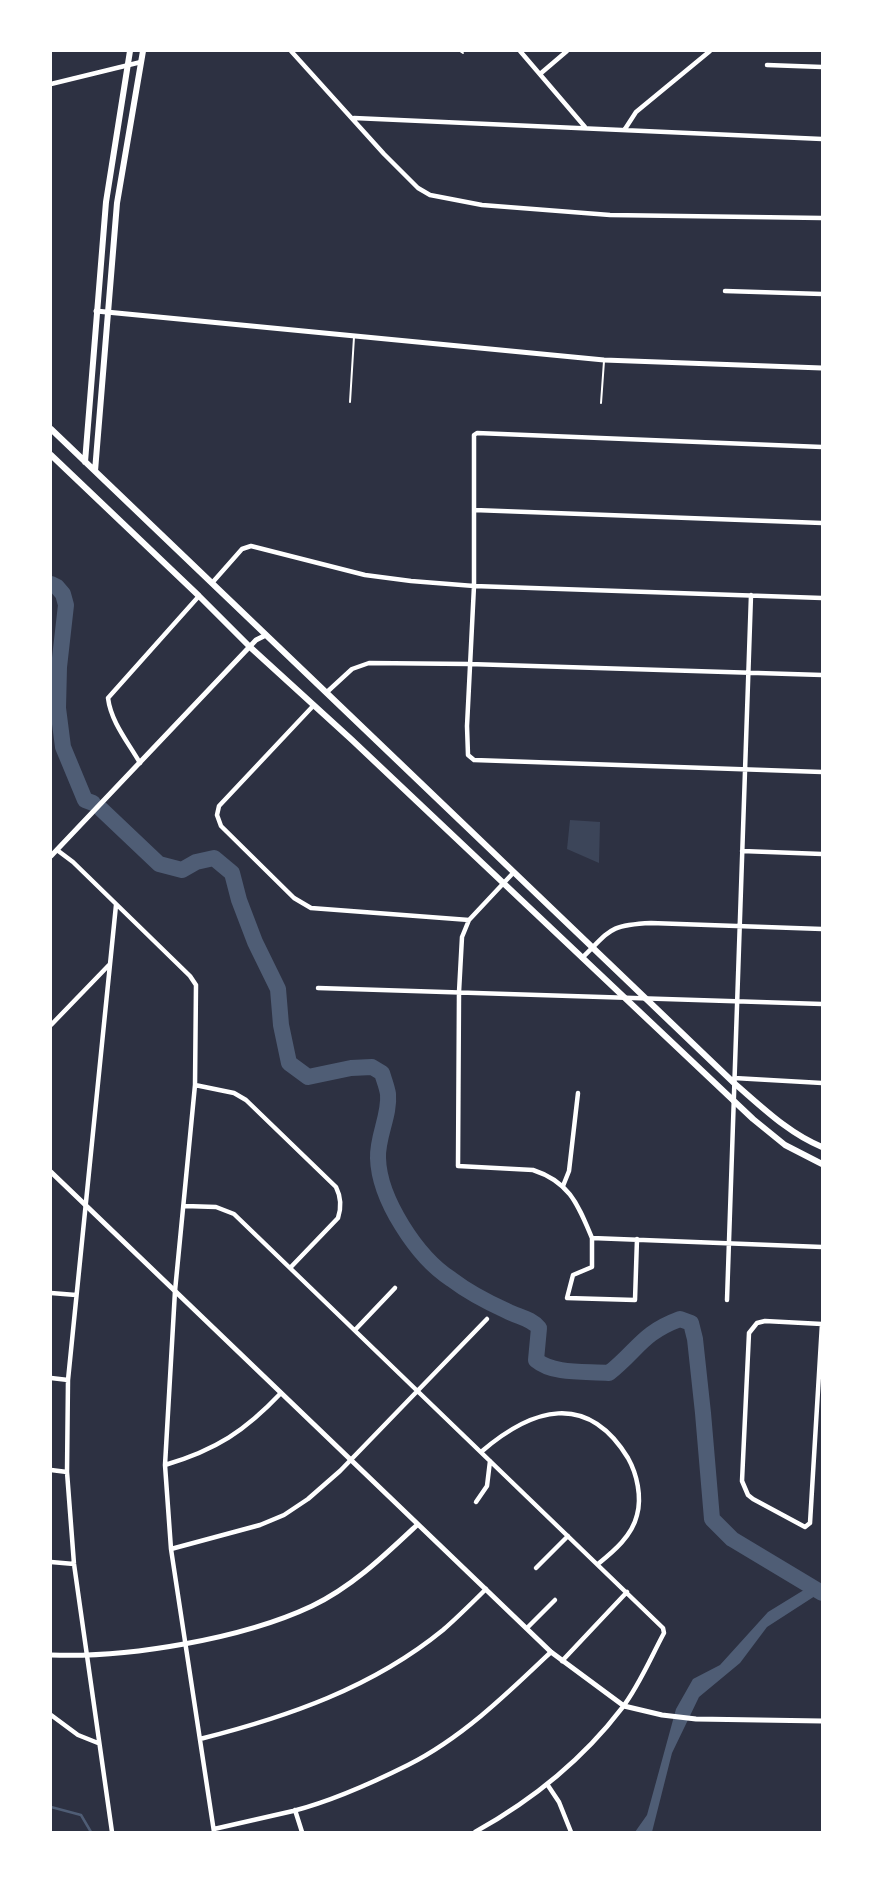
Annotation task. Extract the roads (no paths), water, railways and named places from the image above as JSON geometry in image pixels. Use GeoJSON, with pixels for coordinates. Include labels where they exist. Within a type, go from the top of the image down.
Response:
{"type":"FeatureCollection","features":[{"type":"Feature","properties":{"kind":"main road"},"geometry":{"type":"LineString","coordinates":[[85,462],[106,202],[130,51]]}},
{"type":"Feature","properties":{"kind":"main road"},"geometry":{"type":"LineString","coordinates":[[95,471],[117,203],[143,51]]}},
{"type":"Feature","properties":{"kind":"main road"},"geometry":{"type":"LineString","coordinates":[[51,429],[776,1120],[797,1135],[822,1147]]}},
{"type":"Feature","properties":{"kind":"main road"},"geometry":{"type":"LineString","coordinates":[[51,455],[250,647],[733,1101],[785,1145],[822,1164]]}},
{"type":"Feature","properties":{"kind":"main road"},"geometry":{"type":"LineString","coordinates":[[352,740],[364,728]]}},
{"type":"Feature","properties":{"kind":"main road"},"geometry":{"type":"LineString","coordinates":[[442,826],[453,814]]}},
{"type":"Feature","properties":{"kind":"street"},"geometry":{"type":"LineString","coordinates":[[291,51],[418,188],[430,195],[482,205],[610,215],[822,218]]}},
{"type":"Feature","properties":{"kind":"street"},"geometry":{"type":"LineString","coordinates":[[520,51],[586,128]]}},
{"type":"Feature","properties":{"kind":"street"},"geometry":{"type":"LineString","coordinates":[[540,74],[567,51]]}},
{"type":"Feature","properties":{"kind":"street"},"geometry":{"type":"LineString","coordinates":[[624,130],[636,112],[710,51]]}},
{"type":"Feature","properties":{"kind":"street"},"geometry":{"type":"LineString","coordinates":[[51,84],[141,62]]}},
{"type":"Feature","properties":{"kind":"street"},"geometry":{"type":"LineString","coordinates":[[767,65],[822,67]]}},
{"type":"Feature","properties":{"kind":"street"},"geometry":{"type":"LineString","coordinates":[[353,118],[822,139]]}},
{"type":"Feature","properties":{"kind":"street"},"geometry":{"type":"LineString","coordinates":[[725,290],[822,294]]}},
{"type":"Feature","properties":{"kind":"street"},"geometry":{"type":"LineString","coordinates":[[96,311],[604,360],[822,368]]}},
{"type":"Feature","properties":{"kind":"street"},"geometry":{"type":"LineString","coordinates":[[822,447],[480,432],[474,435],[474,586],[469,664],[468,751],[470,758],[474,760],[822,772]]}},
{"type":"Feature","properties":{"kind":"street"},"geometry":{"type":"LineString","coordinates":[[474,510],[822,523]]}},
{"type":"Feature","properties":{"kind":"street"},"geometry":{"type":"LineString","coordinates":[[212,583],[242,549],[251,546],[365,575],[474,586],[822,598]]}},
{"type":"Feature","properties":{"kind":"street"},"geometry":{"type":"LineString","coordinates":[[727,1300],[751,595]]}},
{"type":"Feature","properties":{"kind":"street"},"geometry":{"type":"LineString","coordinates":[[140,762],[120,730],[109,707],[108,698],[200,596]]}},
{"type":"Feature","properties":{"kind":"street"},"geometry":{"type":"LineString","coordinates":[[51,856],[250,647],[266,635]]}},
{"type":"Feature","properties":{"kind":"street"},"geometry":{"type":"LineString","coordinates":[[327,692],[352,668],[361,664],[469,664],[822,675]]}},
{"type":"Feature","properties":{"kind":"street"},"geometry":{"type":"LineString","coordinates":[[314,705],[219,806],[217,815],[221,826],[294,898],[311,908],[469,920]]}},
{"type":"Feature","properties":{"kind":"street"},"geometry":{"type":"LineString","coordinates":[[57,850],[73,862],[190,976],[196,985],[195,1085],[175,1291],[165,1465],[171,1549],[214,1830],[295,1810],[353,1789],[419,1758],[458,1734],[507,1695],[551,1652]]}},
{"type":"Feature","properties":{"kind":"street"},"geometry":{"type":"LineString","coordinates":[[742,851],[822,854]]}},
{"type":"Feature","properties":{"kind":"street"},"geometry":{"type":"LineString","coordinates":[[514,872],[469,920],[462,937],[458,1166],[544,1173],[563,1186],[576,1201],[592,1238],[592,1267],[573,1275],[567,1298],[635,1300],[637,1239]]}},
{"type":"Feature","properties":{"kind":"street"},"geometry":{"type":"LineString","coordinates":[[112,1832],[74,1564],[67,1472],[68,1380],[116,904]]}},
{"type":"Feature","properties":{"kind":"street"},"geometry":{"type":"LineString","coordinates":[[582,958],[612,928],[628,924],[822,929]]}},
{"type":"Feature","properties":{"kind":"street"},"geometry":{"type":"LineString","coordinates":[[51,1025],[110,964]]}},
{"type":"Feature","properties":{"kind":"street"},"geometry":{"type":"LineString","coordinates":[[318,988],[822,1004]]}},
{"type":"Feature","properties":{"kind":"street"},"geometry":{"type":"LineString","coordinates":[[734,1080],[822,1083]]}},
{"type":"Feature","properties":{"kind":"street"},"geometry":{"type":"LineString","coordinates":[[195,1085],[234,1093],[246,1100],[340,1194],[341,1210],[338,1218],[290,1268]]}},
{"type":"Feature","properties":{"kind":"street"},"geometry":{"type":"LineString","coordinates":[[563,1186],[569,1171],[578,1093]]}},
{"type":"Feature","properties":{"kind":"street"},"geometry":{"type":"LineString","coordinates":[[51,1172],[551,1652],[624,1706],[662,1715],[696,1719],[822,1721]]}},
{"type":"Feature","properties":{"kind":"street"},"geometry":{"type":"LineString","coordinates":[[185,1206],[216,1207],[234,1214],[663,1628],[664,1633],[624,1706],[587,1749],[547,1784],[475,1832]]}},
{"type":"Feature","properties":{"kind":"street"},"geometry":{"type":"LineString","coordinates":[[592,1238],[822,1247]]}},
{"type":"Feature","properties":{"kind":"street"},"geometry":{"type":"LineString","coordinates":[[355,1330],[395,1288]]}},
{"type":"Feature","properties":{"kind":"street"},"geometry":{"type":"LineString","coordinates":[[51,1293],[76,1295]]}},
{"type":"Feature","properties":{"kind":"street"},"geometry":{"type":"LineString","coordinates":[[171,1549],[260,1525],[284,1515],[308,1499],[351,1459],[487,1319]]}},
{"type":"Feature","properties":{"kind":"street"},"geometry":{"type":"LineString","coordinates":[[765,1321],[822,1324],[810,1523],[806,1527],[753,1499],[748,1495],[742,1481],[749,1333],[755,1325],[765,1321]]}},
{"type":"Feature","properties":{"kind":"street"},"geometry":{"type":"LineString","coordinates":[[51,1378],[68,1380]]}},
{"type":"Feature","properties":{"kind":"street"},"geometry":{"type":"LineString","coordinates":[[165,1465],[197,1455],[229,1440],[257,1419],[281,1393]]}},
{"type":"Feature","properties":{"kind":"street"},"geometry":{"type":"LineString","coordinates":[[481,1452],[502,1433],[522,1421],[542,1415],[566,1413],[593,1421],[616,1439],[632,1465],[638,1487],[638,1514],[627,1536],[598,1564]]}},
{"type":"Feature","properties":{"kind":"street"},"geometry":{"type":"LineString","coordinates":[[476,1502],[487,1486],[490,1461]]}},
{"type":"Feature","properties":{"kind":"street"},"geometry":{"type":"LineString","coordinates":[[51,1471],[67,1472]]}},
{"type":"Feature","properties":{"kind":"street"},"geometry":{"type":"LineString","coordinates":[[51,1655],[86,1656],[184,1643],[256,1628],[313,1606],[364,1573],[417,1525]]}},
{"type":"Feature","properties":{"kind":"street"},"geometry":{"type":"LineString","coordinates":[[536,1568],[568,1536]]}},
{"type":"Feature","properties":{"kind":"street"},"geometry":{"type":"LineString","coordinates":[[51,1562],[74,1564]]}},
{"type":"Feature","properties":{"kind":"street"},"geometry":{"type":"LineString","coordinates":[[200,1739],[261,1724],[312,1706],[356,1686],[442,1630],[487,1589]]}},
{"type":"Feature","properties":{"kind":"street"},"geometry":{"type":"LineString","coordinates":[[562,1661],[627,1592]]}},
{"type":"Feature","properties":{"kind":"street"},"geometry":{"type":"LineString","coordinates":[[527,1628],[555,1600]]}},
{"type":"Feature","properties":{"kind":"street"},"geometry":{"type":"LineString","coordinates":[[51,1715],[79,1735],[98,1743]]}},
{"type":"Feature","properties":{"kind":"street"},"geometry":{"type":"LineString","coordinates":[[547,1784],[559,1802],[571,1832]]}},
{"type":"Feature","properties":{"kind":"street"},"geometry":{"type":"LineString","coordinates":[[295,1810],[302,1832]]}},
{"type":"Feature","properties":{"kind":"lane"},"geometry":{"type":"LineString","coordinates":[[350,402],[354,336]]}},
{"type":"Feature","properties":{"kind":"lane"},"geometry":{"type":"LineString","coordinates":[[601,403],[604,360]]}},
{"type":"Feature","properties":{"kind":"waterway"},"geometry":{"type":"LineString","coordinates":[[51,584],[63,594],[66,605],[59,667],[58,708],[63,747],[85,800],[93,803]]}},
{"type":"Feature","properties":{"kind":"waterway"},"geometry":{"type":"LineString","coordinates":[[101,809],[159,864],[182,870],[196,862],[214,858],[232,873],[255,942],[278,989],[281,1025],[289,1063],[308,1077],[351,1068],[372,1067],[382,1073],[388,1091],[388,1102],[379,1142],[380,1174],[402,1226],[425,1257],[457,1284],[536,1325],[539,1328],[536,1360],[561,1370],[609,1373],[657,1330],[680,1319],[691,1323],[703,1413],[712,1519],[732,1539],[822,1593]]}},
{"type":"Feature","properties":{"kind":"waterway"},"geometry":{"type":"LineString","coordinates":[[51,1807],[81,1815],[91,1832]]}}]}
